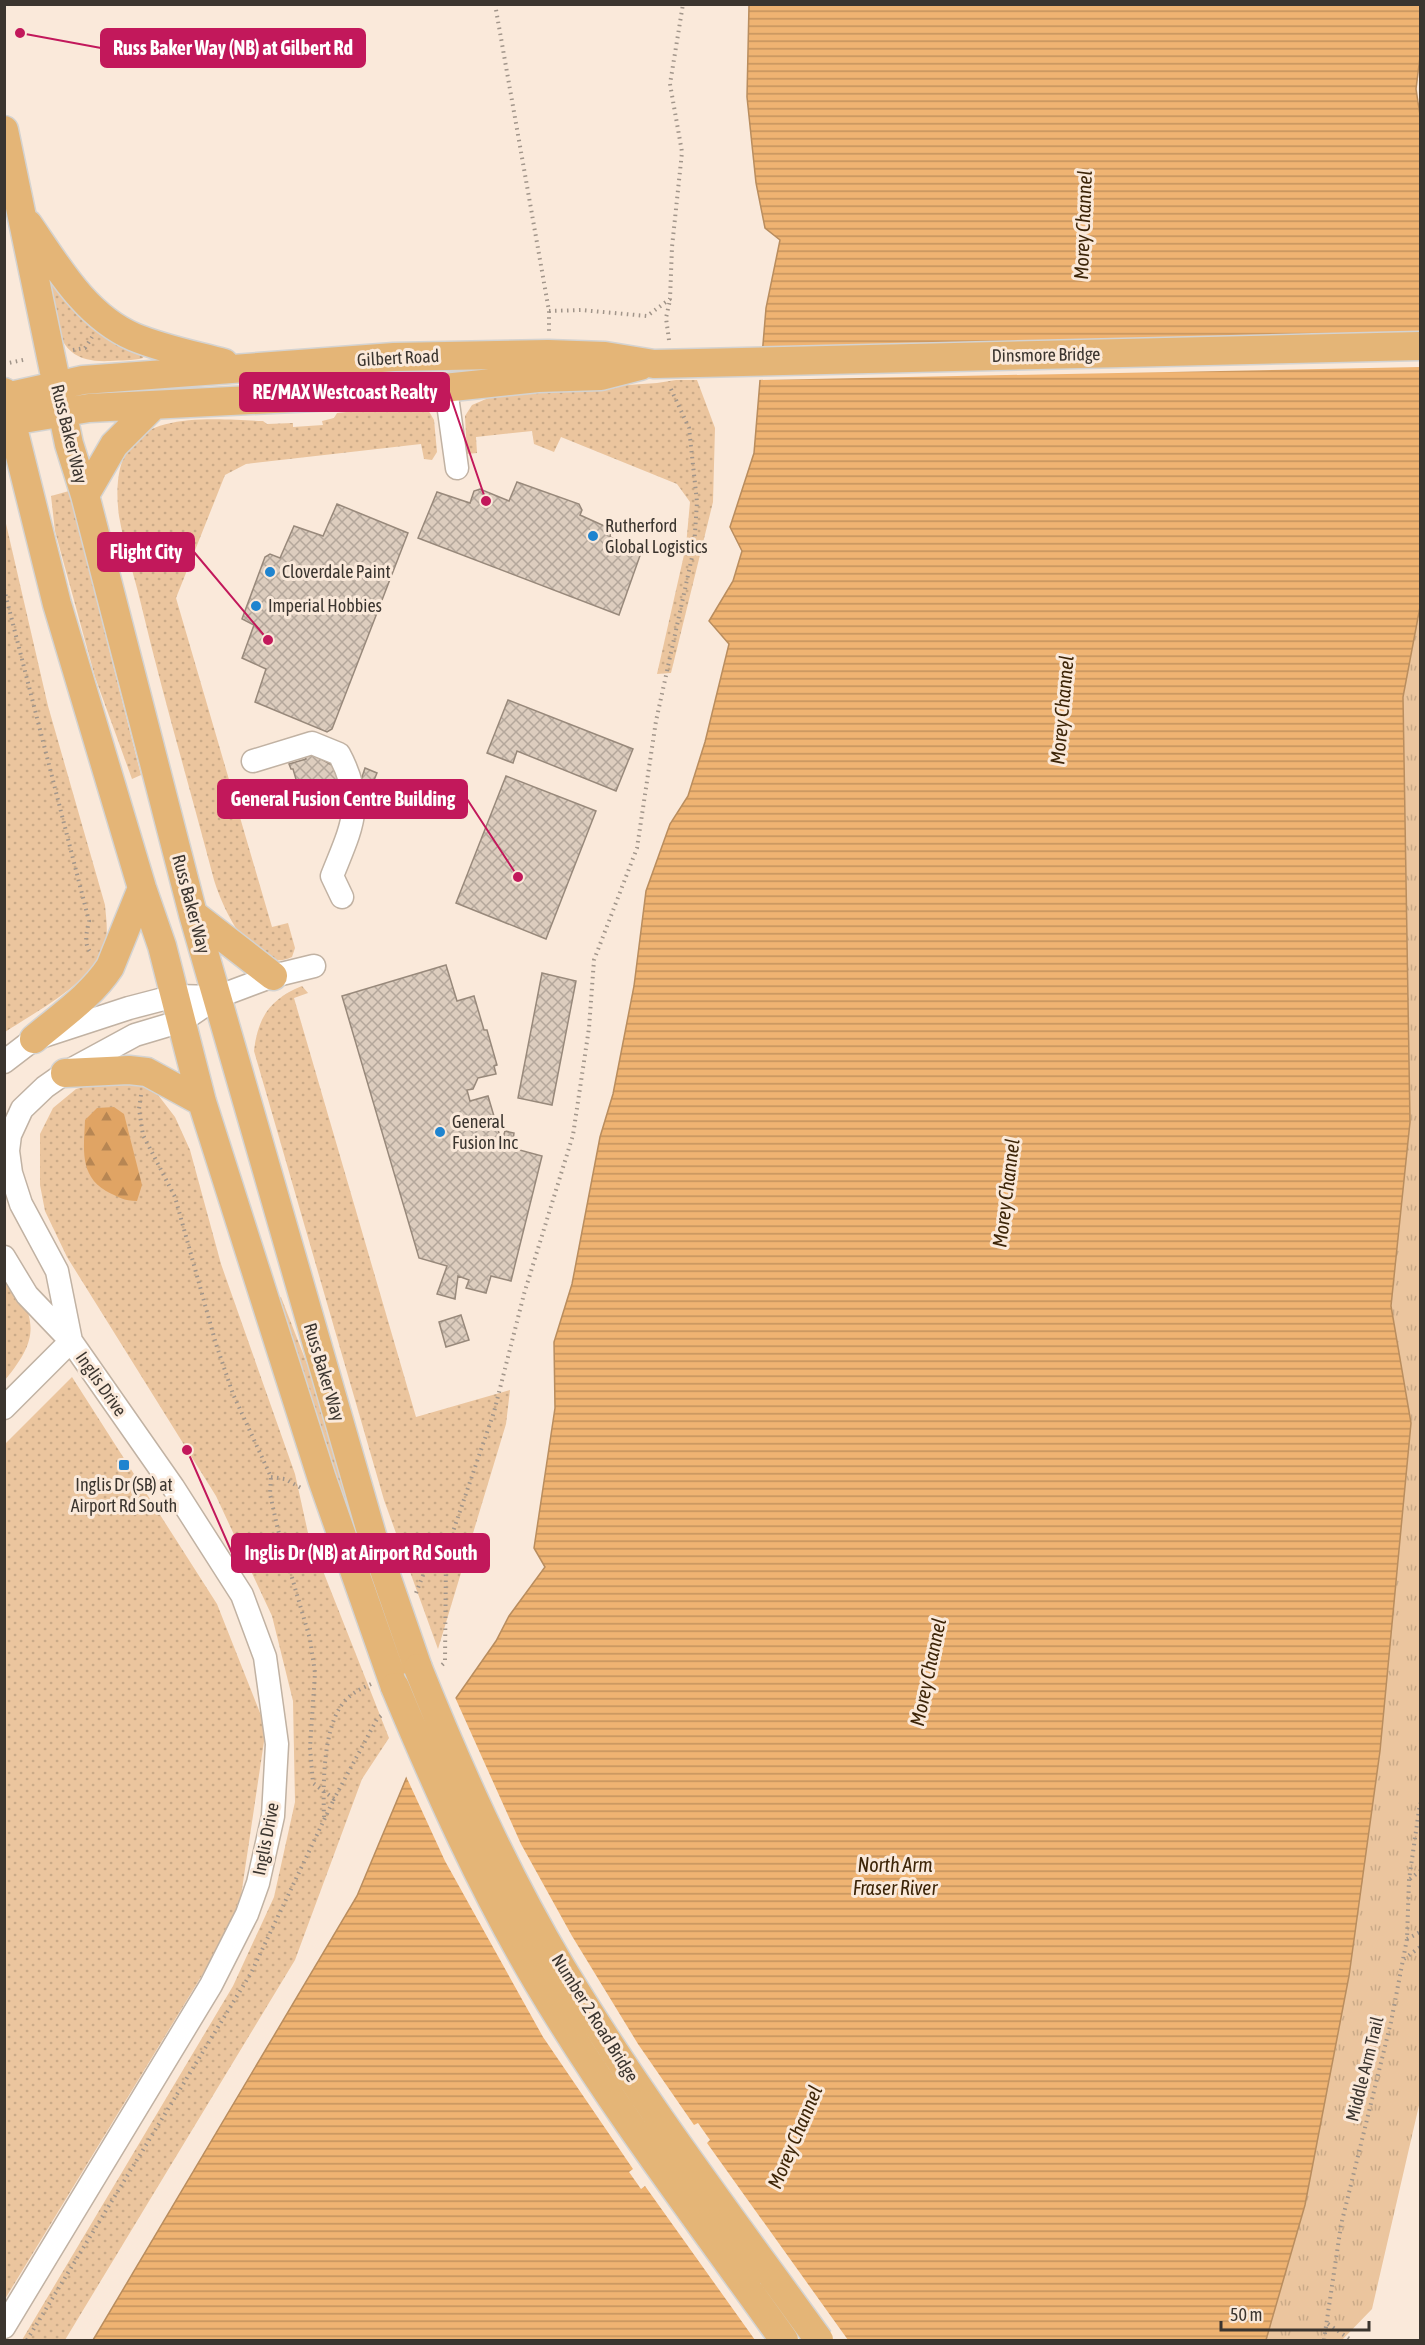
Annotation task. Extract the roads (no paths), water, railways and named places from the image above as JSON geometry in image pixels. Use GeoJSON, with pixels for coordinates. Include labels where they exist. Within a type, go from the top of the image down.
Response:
{"type":"FeatureCollection","features":[{"type":"Feature","properties":{"kind":"main road","name":"Russ Baker Way"},"geometry":{"type":"LineString","coordinates":[[4,130],[69,444],[85,495],[193,914],[372,1535],[418,1668]]}},
{"type":"Feature","properties":{"kind":"main road"},"geometry":{"type":"LineString","coordinates":[[19,211],[79,297],[105,320],[132,336],[249,370]]}},
{"type":"Feature","properties":{"kind":"main road","name":"Dinsmore Bridge"},"geometry":{"type":"LineString","coordinates":[[661,364],[1420,346]]}},
{"type":"Feature","properties":{"kind":"main road","name":"Gilbert Road"},"geometry":{"type":"LineString","coordinates":[[59,398],[101,379],[249,370],[394,357],[513,354],[605,356],[661,364]]}},
{"type":"Feature","properties":{"kind":"main road","name":"Gilbert Road"},"geometry":{"type":"LineString","coordinates":[[7,404],[59,398],[154,405],[446,389],[538,378],[602,376],[661,364]]}},
{"type":"Feature","properties":{"kind":"main road","name":"Russ Baker Way"},"geometry":{"type":"LineString","coordinates":[[7,404],[57,604],[142,888],[162,946],[202,1102],[384,1685]]}},
{"type":"Feature","properties":{"kind":"main road"},"geometry":{"type":"LineString","coordinates":[[85,495],[114,445],[154,405]]}},
{"type":"Feature","properties":{"kind":"main road"},"geometry":{"type":"LineString","coordinates":[[34,1039],[83,999],[111,967],[142,888]]}},
{"type":"Feature","properties":{"kind":"main road"},"geometry":{"type":"LineString","coordinates":[[193,914],[273,976]]}},
{"type":"Feature","properties":{"kind":"main road"},"geometry":{"type":"LineString","coordinates":[[65,1073],[129,1070],[147,1072],[202,1102]]}},
{"type":"Feature","properties":{"kind":"main road","name":"Number 2 Road Bridge"},"geometry":{"type":"LineString","coordinates":[[418,1668],[464,1780],[512,1878],[560,1965],[609,2044],[669,2131],[819,2340]]}},
{"type":"Feature","properties":{"kind":"main road","name":"Number 2 Road Bridge"},"geometry":{"type":"LineString","coordinates":[[384,1685],[536,1980],[589,2065],[784,2340]]}},
{"type":"Feature","properties":{"kind":"street"},"geometry":{"type":"LineString","coordinates":[[446,389],[457,468]]}},
{"type":"Feature","properties":{"kind":"street"},"geometry":{"type":"LineString","coordinates":[[253,761],[318,744],[339,754],[350,781],[355,802],[336,828],[326,851],[327,866],[342,897]]}},
{"type":"Feature","properties":{"kind":"street"},"geometry":{"type":"LineString","coordinates":[[217,997],[273,976],[314,966]]}},
{"type":"Feature","properties":{"kind":"street","name":"Inglis Drive"},"geometry":{"type":"LineString","coordinates":[[4,1062],[34,1039],[179,1008],[217,997]]}},
{"type":"Feature","properties":{"kind":"street","name":"Inglis Drive"},"geometry":{"type":"LineString","coordinates":[[71,1341],[57,1271],[21,1204],[11,1173],[8,1151],[10,1135],[22,1108],[45,1087],[65,1073],[179,1008]]}},
{"type":"Feature","properties":{"kind":"street","name":"Inglis Drive"},"geometry":{"type":"LineString","coordinates":[[4,1257],[27,1295],[71,1341],[186,1506],[242,1595],[265,1657],[275,1719],[276,1778],[273,1816],[258,1883],[232,1947],[4,2326]]}},
{"type":"Feature","properties":{"kind":"street"},"geometry":{"type":"LineString","coordinates":[[4,1408],[71,1341]]}},
{"type":"Feature","properties":{"kind":"water","name":"North Arm Fraser River"},"geometry":{"type":"Polygon","coordinates":[[[749,5],[1420,5],[1420,57],[1416,89],[1420,115],[1420,607],[1403,697],[1410,1122],[1391,1306],[1411,1423],[1380,1751],[1349,1976],[1305,2205],[1266,2340],[93,2340],[357,1896],[416,1755],[496,1641],[509,1616],[545,1567],[534,1548],[555,1408],[554,1342],[572,1284],[600,1137],[613,1094],[634,986],[646,891],[670,824],[688,796],[705,742],[729,644],[709,621],[733,581],[742,551],[730,527],[754,453],[766,308],[780,240],[765,228],[756,183],[747,97],[749,5]]]}},
{"type":"Feature","properties":{"kind":"place","name":"Russ Baker Way (NB) at Gilbert Rd"},"geometry":{"type":"Point","coordinates":[20,33]}},
{"type":"Feature","properties":{"kind":"place","name":"RE/MAX Westcoast Realty"},"geometry":{"type":"Point","coordinates":[486,501]}},
{"type":"Feature","properties":{"kind":"place","name":"Rutherford Global Logistics"},"geometry":{"type":"Point","coordinates":[593,536]}},
{"type":"Feature","properties":{"kind":"place","name":"Cloverdale Paint"},"geometry":{"type":"Point","coordinates":[270,572]}},
{"type":"Feature","properties":{"kind":"place","name":"Imperial Hobbies"},"geometry":{"type":"Point","coordinates":[256,606]}},
{"type":"Feature","properties":{"kind":"place","name":"Flight City"},"geometry":{"type":"Point","coordinates":[268,640]}},
{"type":"Feature","properties":{"kind":"place","name":"General Fusion Centre Building"},"geometry":{"type":"Point","coordinates":[518,877]}},
{"type":"Feature","properties":{"kind":"place","name":"General Fusion Inc"},"geometry":{"type":"Point","coordinates":[440,1132]}},
{"type":"Feature","properties":{"kind":"place","name":"Inglis Dr (NB) at Airport Rd South"},"geometry":{"type":"Point","coordinates":[187,1450]}},
{"type":"Feature","properties":{"kind":"place","name":"Inglis Dr (SB) at Airport Rd South"},"geometry":{"type":"Point","coordinates":[124,1465]}},
{"type":"Feature","properties":{"kind":"water label","name":"Morey Channel"},"geometry":{"type":"Point","coordinates":[1083,225]}},
{"type":"Feature","properties":{"kind":"water label","name":"Morey Channel"},"geometry":{"type":"Point","coordinates":[1062,710]}},
{"type":"Feature","properties":{"kind":"water label","name":"Morey Channel"},"geometry":{"type":"Point","coordinates":[1006,1193]}},
{"type":"Feature","properties":{"kind":"water label","name":"Morey Channel"},"geometry":{"type":"Point","coordinates":[928,1672]}},
{"type":"Feature","properties":{"kind":"water label","name":"Morey Channel"},"geometry":{"type":"Point","coordinates":[795,2137]}}]}
